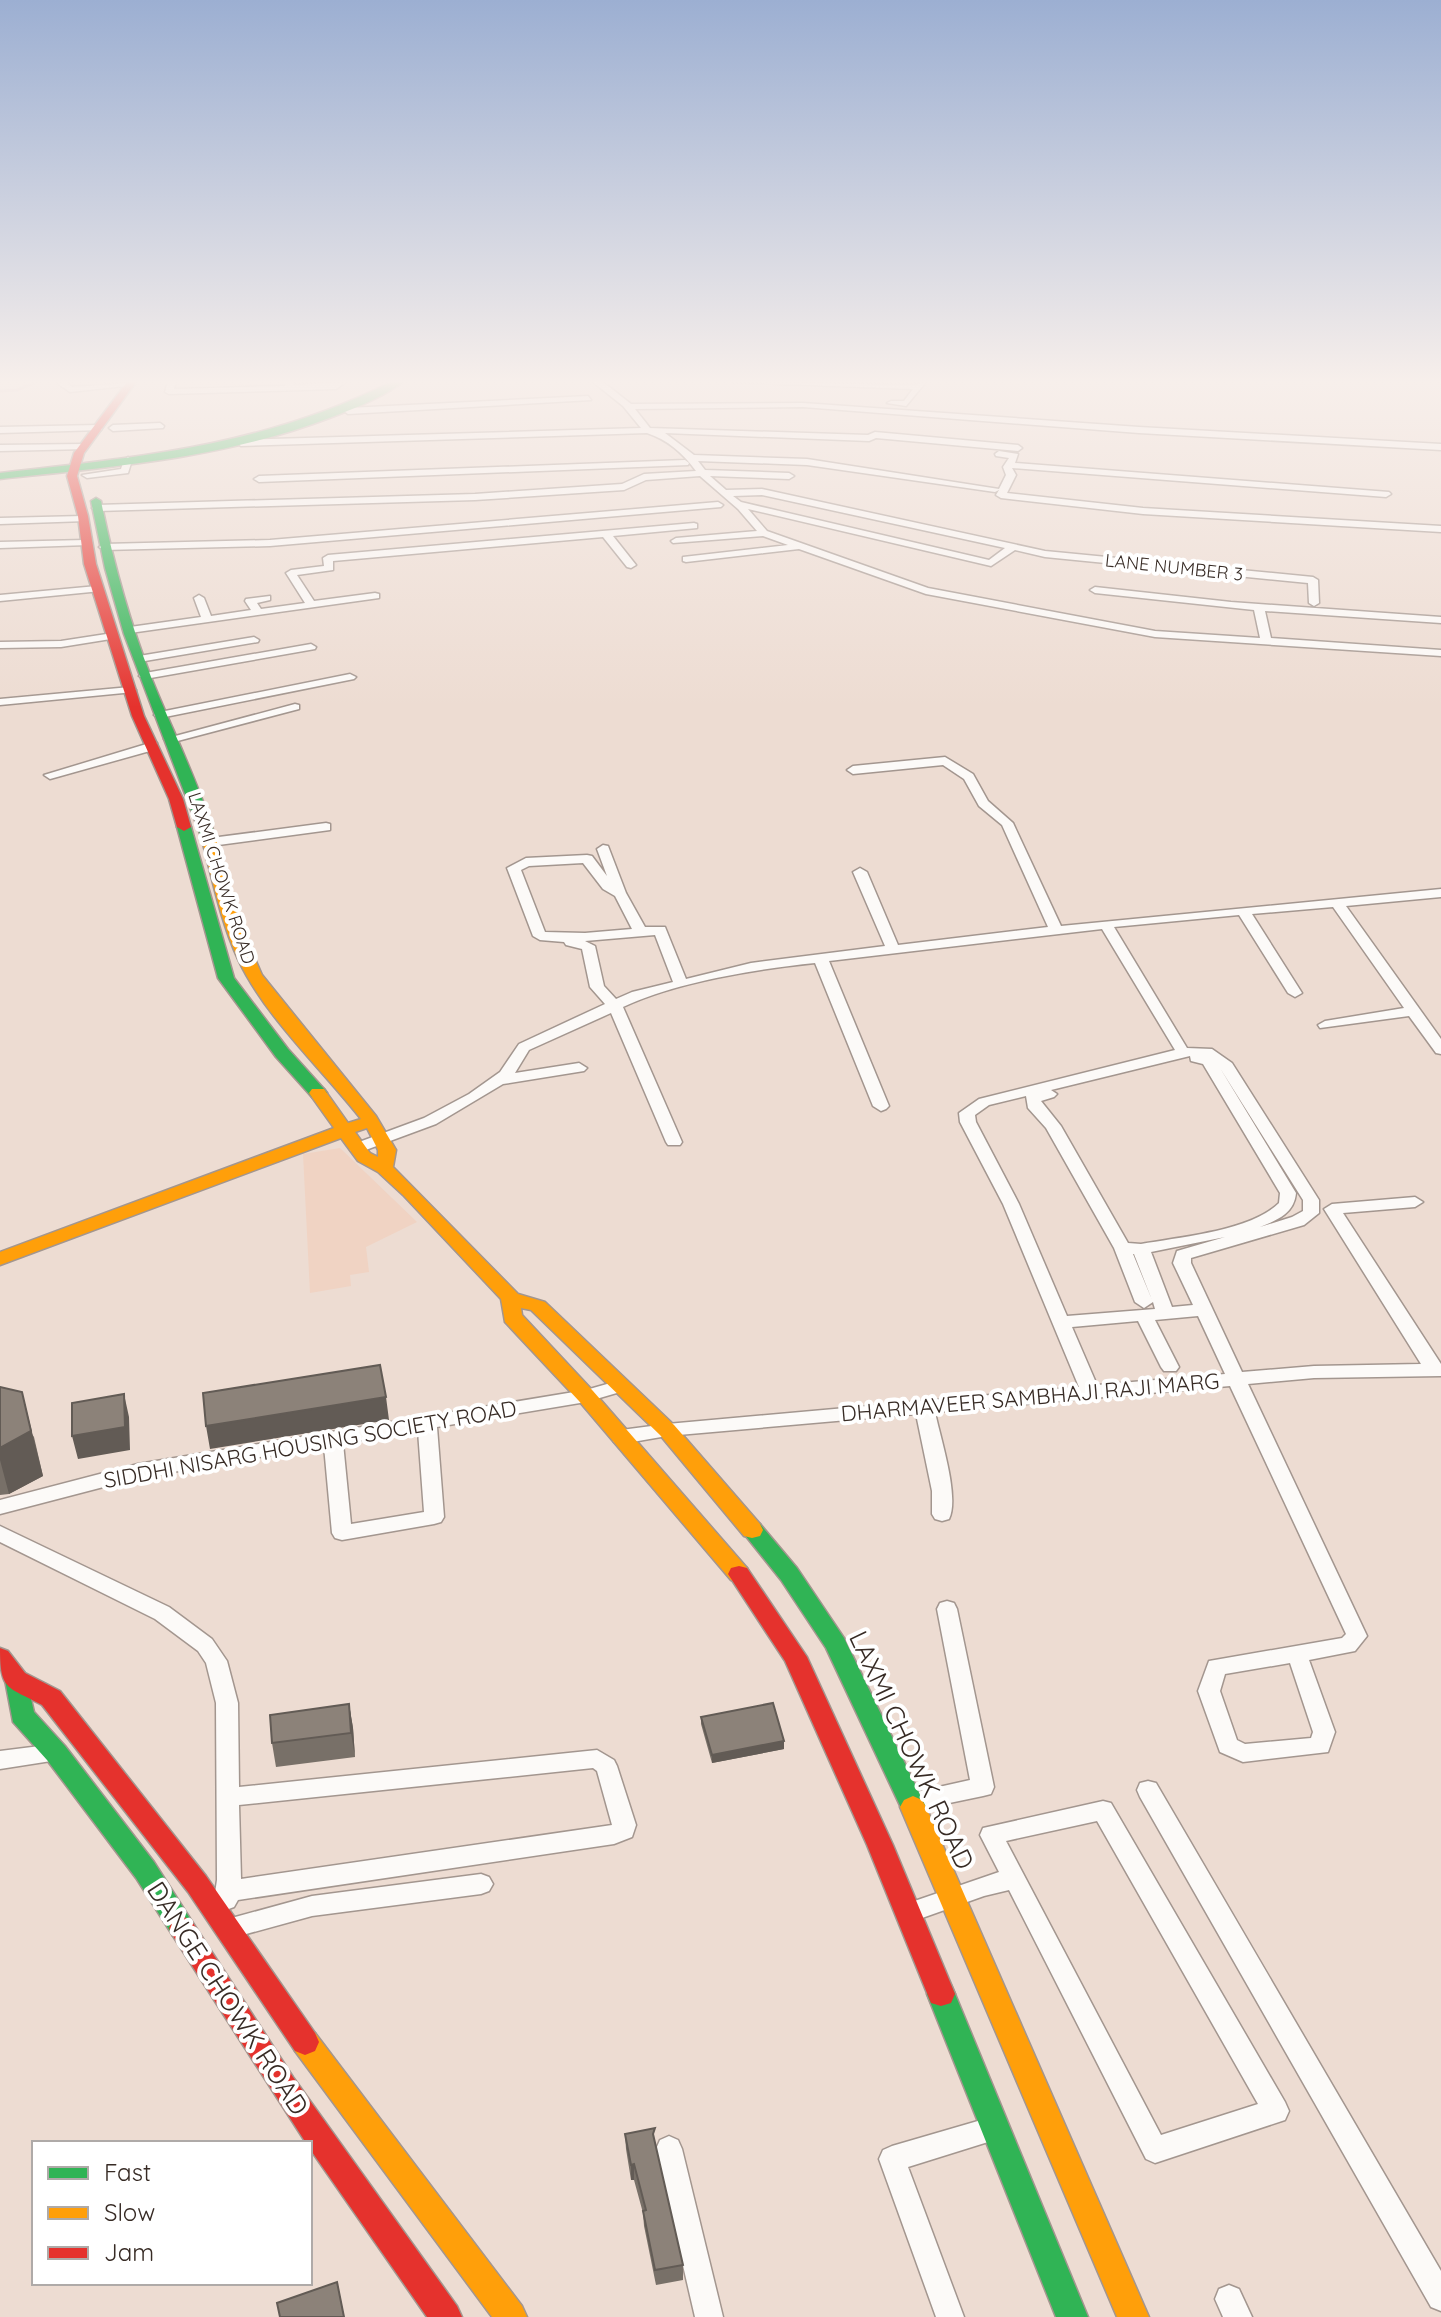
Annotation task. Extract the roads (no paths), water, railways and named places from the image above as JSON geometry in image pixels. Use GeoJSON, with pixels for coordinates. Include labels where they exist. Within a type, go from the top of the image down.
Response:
{"type":"FeatureCollection","features":[{"type":"Feature","properties":{"kind":"main road","name":"LAXMI CHOWK ROAD"},"geometry":{"type":"LineString","coordinates":[[87,490],[97,589],[118,633],[142,668],[226,978],[282,1053],[344,1126],[364,1157],[384,1168],[511,1298],[538,1306],[667,1430],[789,1574],[836,1644],[911,1802],[1133,2317]]}},
{"type":"Feature","properties":{"kind":"main road","name":"LAXMI CHOWK ROAD"},"geometry":{"type":"LineString","coordinates":[[95,548],[130,690],[196,795],[240,942],[253,974],[280,1013],[382,1138],[387,1149],[384,1168]]}},
{"type":"Feature","properties":{"kind":"main road"},"geometry":{"type":"LineString","coordinates":[[0,1259],[367,1116]]}},
{"type":"Feature","properties":{"kind":"main road"},"geometry":{"type":"LineString","coordinates":[[0,1246],[344,1126]]}},
{"type":"Feature","properties":{"kind":"main road","name":"LAXMI CHOWK ROAD"},"geometry":{"type":"LineString","coordinates":[[511,1298],[512,1317],[586,1396],[752,1590],[795,1657],[908,1913],[1072,2317]]}},
{"type":"Feature","properties":{"kind":"main road","name":"DANGE CHOWK ROAD"},"geometry":{"type":"LineString","coordinates":[[0,1657],[17,1680],[51,1698],[197,1884],[300,2035],[511,2317]]}},
{"type":"Feature","properties":{"kind":"main road","name":"DANGE CHOWK ROAD"},"geometry":{"type":"LineString","coordinates":[[17,1680],[22,1715],[56,1753],[145,1870],[283,2086],[446,2317]]}},
{"type":"Feature","properties":{"kind":"street"},"geometry":{"type":"LineString","coordinates":[[0,521],[90,513],[491,497],[582,490]]}},
{"type":"Feature","properties":{"kind":"street"},"geometry":{"type":"LineString","coordinates":[[722,490],[764,533],[926,591],[1155,634],[1441,653]]}},
{"type":"Feature","properties":{"kind":"street"},"geometry":{"type":"LineString","coordinates":[[1003,490],[1001,495],[1030,500],[1143,511],[1441,529]]}},
{"type":"Feature","properties":{"kind":"street"},"geometry":{"type":"LineString","coordinates":[[1336,490],[1386,494]]}},
{"type":"Feature","properties":{"kind":"street"},"geometry":{"type":"LineString","coordinates":[[725,493],[762,492],[1012,548]]}},
{"type":"Feature","properties":{"kind":"street"},"geometry":{"type":"LineString","coordinates":[[737,504],[991,563],[1012,548]]}},
{"type":"Feature","properties":{"kind":"street"},"geometry":{"type":"LineString","coordinates":[[0,545],[95,548],[259,544],[718,505]]}},
{"type":"Feature","properties":{"kind":"street"},"geometry":{"type":"LineString","coordinates":[[311,604],[291,573],[329,568],[328,558],[694,526]]}},
{"type":"Feature","properties":{"kind":"street"},"geometry":{"type":"LineString","coordinates":[[605,533],[631,565]]}},
{"type":"Feature","properties":{"kind":"street"},"geometry":{"type":"LineString","coordinates":[[676,541],[764,533]]}},
{"type":"Feature","properties":{"kind":"street"},"geometry":{"type":"LineString","coordinates":[[686,559],[797,546]]}},
{"type":"Feature","properties":{"kind":"street","name":"LANE NUMBER 3"},"geometry":{"type":"LineString","coordinates":[[1012,548],[1071,557],[1313,580],[1314,603]]}},
{"type":"Feature","properties":{"kind":"street"},"geometry":{"type":"LineString","coordinates":[[0,598],[97,589]]}},
{"type":"Feature","properties":{"kind":"street"},"geometry":{"type":"LineString","coordinates":[[1095,590],[1244,606],[1441,620]]}},
{"type":"Feature","properties":{"kind":"street"},"geometry":{"type":"LineString","coordinates":[[0,645],[61,644],[207,619],[375,596]]}},
{"type":"Feature","properties":{"kind":"street"},"geometry":{"type":"LineString","coordinates":[[199,598],[207,619]]}},
{"type":"Feature","properties":{"kind":"street"},"geometry":{"type":"LineString","coordinates":[[258,612],[250,601],[266,598]]}},
{"type":"Feature","properties":{"kind":"street"},"geometry":{"type":"LineString","coordinates":[[1244,606],[1257,603],[1314,607],[1314,603],[1441,613]]}},
{"type":"Feature","properties":{"kind":"street"},"geometry":{"type":"LineString","coordinates":[[1259,607],[1266,641]]}},
{"type":"Feature","properties":{"kind":"street"},"geometry":{"type":"LineString","coordinates":[[142,668],[254,640]]}},
{"type":"Feature","properties":{"kind":"street"},"geometry":{"type":"LineString","coordinates":[[142,668],[311,647]]}},
{"type":"Feature","properties":{"kind":"street"},"geometry":{"type":"LineString","coordinates":[[50,775],[159,734],[350,677]]}},
{"type":"Feature","properties":{"kind":"street"},"geometry":{"type":"LineString","coordinates":[[0,704],[130,690]]}},
{"type":"Feature","properties":{"kind":"street"},"geometry":{"type":"LineString","coordinates":[[159,734],[295,707]]}},
{"type":"Feature","properties":{"kind":"street"},"geometry":{"type":"LineString","coordinates":[[853,770],[945,761],[969,777],[983,803],[1007,823],[1056,930]]}},
{"type":"Feature","properties":{"kind":"street"},"geometry":{"type":"LineString","coordinates":[[211,842],[326,827]]}},
{"type":"Feature","properties":{"kind":"street"},"geometry":{"type":"LineString","coordinates":[[603,849],[620,894],[641,932]]}},
{"type":"Feature","properties":{"kind":"street"},"geometry":{"type":"LineString","coordinates":[[620,894],[608,886],[587,859],[526,862],[514,868],[540,936],[556,938],[660,930],[681,983]]}},
{"type":"Feature","properties":{"kind":"street"},"geometry":{"type":"LineString","coordinates":[[860,872],[893,949]]}},
{"type":"Feature","properties":{"kind":"street"},"geometry":{"type":"LineString","coordinates":[[357,1148],[430,1121],[474,1097],[506,1075],[524,1047],[616,1008],[637,995],[681,983],[751,967],[820,957],[1056,930],[1441,893]]}},
{"type":"Feature","properties":{"kind":"street"},"geometry":{"type":"LineString","coordinates":[[1337,903],[1441,1050]]}},
{"type":"Feature","properties":{"kind":"street"},"geometry":{"type":"LineString","coordinates":[[1243,911],[1295,993]]}},
{"type":"Feature","properties":{"kind":"street"},"geometry":{"type":"LineString","coordinates":[[1106,925],[1180,1047]]}},
{"type":"Feature","properties":{"kind":"street"},"geometry":{"type":"LineString","coordinates":[[542,944],[585,943],[588,946],[597,987],[616,1008],[674,1142]]}},
{"type":"Feature","properties":{"kind":"street"},"geometry":{"type":"LineString","coordinates":[[820,957],[881,1106]]}},
{"type":"Feature","properties":{"kind":"street"},"geometry":{"type":"LineString","coordinates":[[1325,1025],[1412,1011]]}},
{"type":"Feature","properties":{"kind":"street"},"geometry":{"type":"LineString","coordinates":[[1090,1390],[967,1113],[984,1102],[1196,1050],[1212,1052],[1227,1066],[1311,1200],[1311,1213],[1298,1221],[1183,1255],[1182,1263],[1357,1636],[1348,1645],[1216,1667],[1209,1691],[1228,1746],[1243,1753],[1320,1746],[1324,1732],[1297,1654]]}},
{"type":"Feature","properties":{"kind":"street"},"geometry":{"type":"LineString","coordinates":[[1122,1248],[1141,1249],[1248,1224],[1281,1210],[1287,1203],[1288,1193],[1208,1060],[1201,1057],[1032,1098],[1036,1108],[1053,1126],[1122,1248],[1144,1309],[1170,1367]]}},
{"type":"Feature","properties":{"kind":"street"},"geometry":{"type":"LineString","coordinates":[[498,1080],[579,1068]]}},
{"type":"Feature","properties":{"kind":"street"},"geometry":{"type":"LineString","coordinates":[[1415,1202],[1332,1209],[1438,1370]]}},
{"type":"Feature","properties":{"kind":"street"},"geometry":{"type":"LineString","coordinates":[[1141,1249],[1166,1314]]}},
{"type":"Feature","properties":{"kind":"street"},"geometry":{"type":"LineString","coordinates":[[1062,1322],[1144,1309],[1166,1314],[1206,1310]]}},
{"type":"Feature","properties":{"kind":"street","name":"DHARMAVEER SAMBHAJI RAJI MARG"},"geometry":{"type":"LineString","coordinates":[[621,1437],[1090,1390],[1314,1372],[1438,1370]]}},
{"type":"Feature","properties":{"kind":"street","name":"SIDDHI NISARG HOUSING SOCIETY ROAD"},"geometry":{"type":"LineString","coordinates":[[0,1507],[138,1471],[586,1396],[621,1386]]}},
{"type":"Feature","properties":{"kind":"street"},"geometry":{"type":"LineString","coordinates":[[924,1406],[942,1491],[942,1514]]}},
{"type":"Feature","properties":{"kind":"street"},"geometry":{"type":"LineString","coordinates":[[333,1439],[342,1533],[434,1517],[427,1423]]}},
{"type":"Feature","properties":{"kind":"street","name":"DANGE CHOWK ROAD"},"geometry":{"type":"LineString","coordinates":[[0,1533],[162,1613],[205,1645],[222,1677],[227,1703],[228,1891],[221,1922]]}},
{"type":"Feature","properties":{"kind":"street"},"geometry":{"type":"LineString","coordinates":[[911,1802],[983,1787],[947,1609]]}},
{"type":"Feature","properties":{"kind":"street"},"geometry":{"type":"LineString","coordinates":[[0,1760],[56,1753]]}},
{"type":"Feature","properties":{"kind":"street"},"geometry":{"type":"LineString","coordinates":[[228,1797],[597,1759],[606,1766],[625,1825],[624,1830],[614,1834],[228,1891]]}},
{"type":"Feature","properties":{"kind":"street"},"geometry":{"type":"LineString","coordinates":[[1148,1790],[1441,2297]]}},
{"type":"Feature","properties":{"kind":"street"},"geometry":{"type":"LineString","coordinates":[[1103,1810],[1276,2111],[1155,2150],[1015,1879],[991,1835],[1103,1810]]}},
{"type":"Feature","properties":{"kind":"street"},"geometry":{"type":"LineString","coordinates":[[908,1913],[1015,1879]]}},
{"type":"Feature","properties":{"kind":"street"},"geometry":{"type":"LineString","coordinates":[[180,1926],[481,1884]]}},
{"type":"Feature","properties":{"kind":"street"},"geometry":{"type":"LineString","coordinates":[[950,2317],[892,2159],[995,2128]]}},
{"type":"Feature","properties":{"kind":"street"},"geometry":{"type":"LineString","coordinates":[[669,2149],[709,2317]]}}]}
